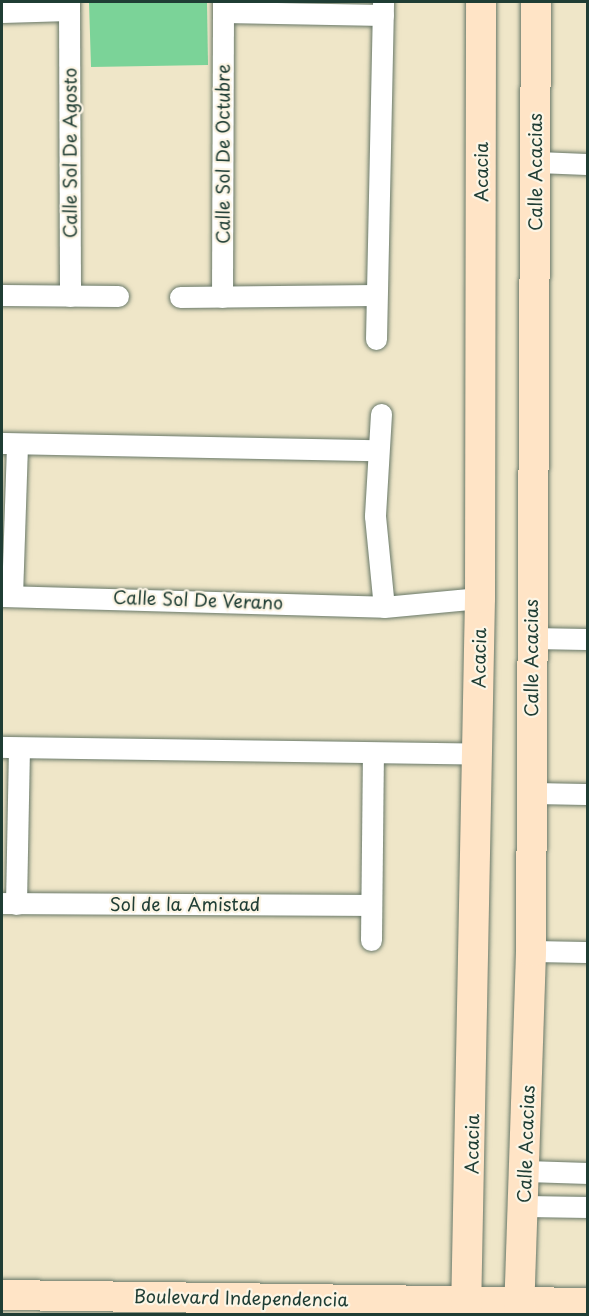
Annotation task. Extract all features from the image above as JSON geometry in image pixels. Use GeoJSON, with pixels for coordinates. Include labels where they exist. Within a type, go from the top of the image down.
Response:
{"type":"FeatureCollection","features":[{"type":"Feature","properties":{"kind":"main road","name":"Acacia"},"geometry":{"type":"LineString","coordinates":[[466,1307],[480,598],[482,2]]}},
{"type":"Feature","properties":{"kind":"main road","name":"Calle Acacias"},"geometry":{"type":"LineString","coordinates":[[519,1308],[525,1206],[531,951],[530,638],[536,2]]}},
{"type":"Feature","properties":{"kind":"main road","name":"Boulevard Independencia"},"geometry":{"type":"LineString","coordinates":[[2,1295],[519,1308],[588,1303]]}},
{"type":"Feature","properties":{"kind":"street","name":"Calle Sol De Agosto"},"geometry":{"type":"LineString","coordinates":[[2,12],[69,6],[70,296]]}},
{"type":"Feature","properties":{"kind":"street","name":"Calle Sol De Octubre"},"geometry":{"type":"LineString","coordinates":[[222,297],[223,7],[383,8],[375,295],[376,339]]}},
{"type":"Feature","properties":{"kind":"street"},"geometry":{"type":"LineString","coordinates":[[536,162],[588,164]]}},
{"type":"Feature","properties":{"kind":"street"},"geometry":{"type":"LineString","coordinates":[[2,295],[118,296]]}},
{"type":"Feature","properties":{"kind":"street"},"geometry":{"type":"LineString","coordinates":[[180,297],[375,295]]}},
{"type":"Feature","properties":{"kind":"street"},"geometry":{"type":"LineString","coordinates":[[381,414],[375,516],[384,607]]}},
{"type":"Feature","properties":{"kind":"street","name":"Calle Sol De Verano"},"geometry":{"type":"LineString","coordinates":[[378,450],[9,443],[7,596],[384,607],[480,598]]}},
{"type":"Feature","properties":{"kind":"street"},"geometry":{"type":"LineString","coordinates":[[530,638],[588,639]]}},
{"type":"Feature","properties":{"kind":"street"},"geometry":{"type":"LineString","coordinates":[[9,903],[10,748],[478,754]]}},
{"type":"Feature","properties":{"kind":"street"},"geometry":{"type":"LineString","coordinates":[[371,940],[369,905],[373,753]]}},
{"type":"Feature","properties":{"kind":"street"},"geometry":{"type":"LineString","coordinates":[[531,793],[588,794]]}},
{"type":"Feature","properties":{"kind":"street","name":"Sol de la Amistad"},"geometry":{"type":"LineString","coordinates":[[9,903],[369,905]]}},
{"type":"Feature","properties":{"kind":"street"},"geometry":{"type":"LineString","coordinates":[[531,951],[588,952]]}},
{"type":"Feature","properties":{"kind":"street"},"geometry":{"type":"LineString","coordinates":[[526,1171],[588,1173]]}},
{"type":"Feature","properties":{"kind":"street"},"geometry":{"type":"LineString","coordinates":[[525,1206],[588,1207]]}},
{"type":"Feature","properties":{"kind":"green space"},"geometry":{"type":"Polygon","coordinates":[[[89,2],[207,2],[208,65],[91,67],[89,2]]]}}]}
